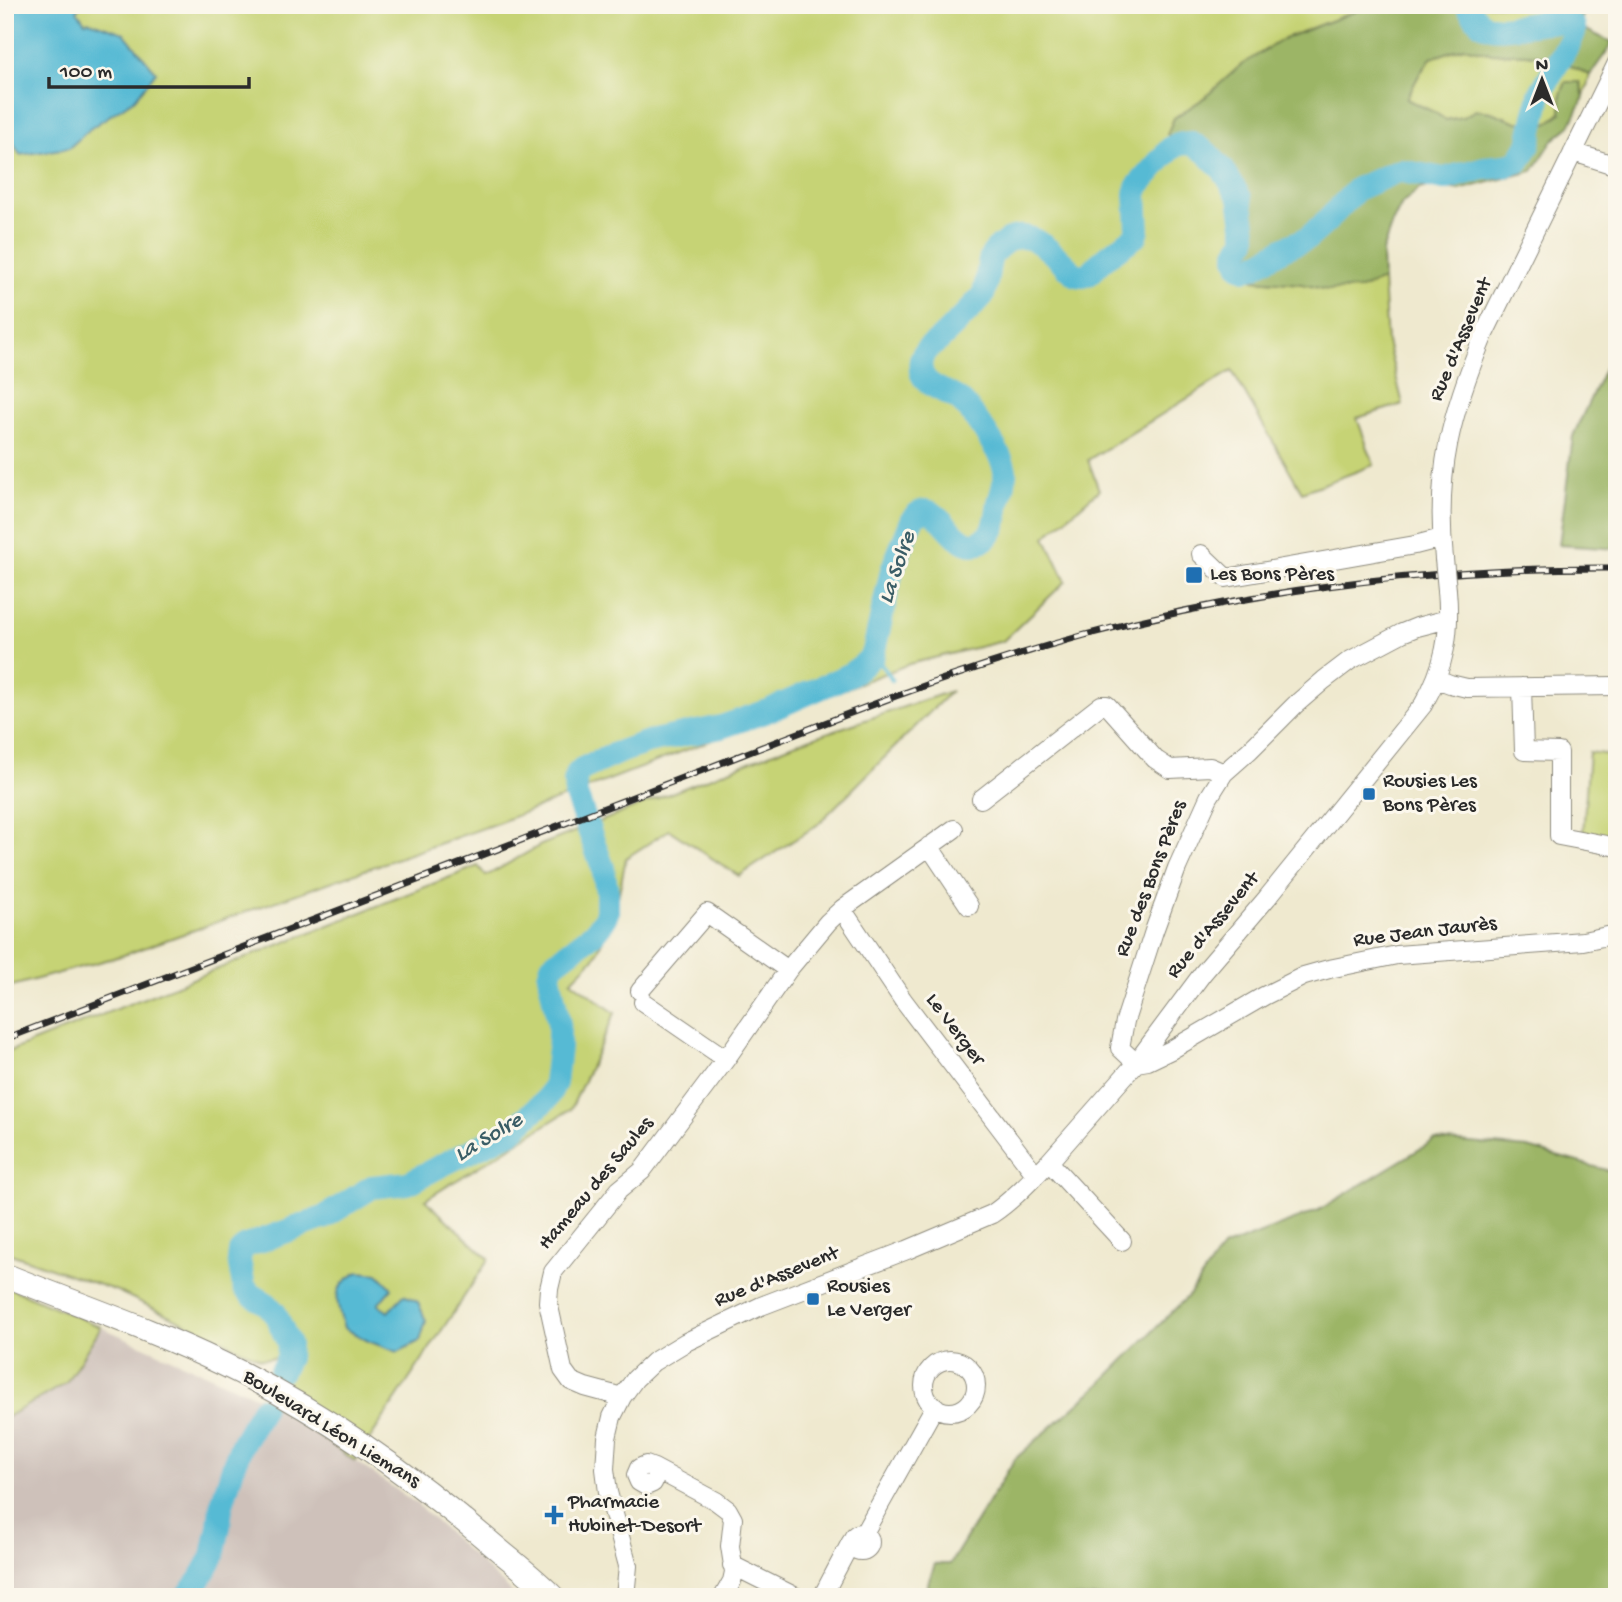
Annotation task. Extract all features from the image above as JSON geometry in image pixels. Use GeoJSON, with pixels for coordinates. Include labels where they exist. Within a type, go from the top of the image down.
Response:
{"type":"FeatureCollection","features":[{"type":"Feature","properties":{"kind":"main road","name":"Boulevard Léon Liemans"},"geometry":{"type":"LineString","coordinates":[[5,1275],[168,1339],[223,1363],[287,1397],[344,1432],[426,1489],[553,1597]]}},
{"type":"Feature","properties":{"kind":"street","name":"Rue d'Assevent"},"geometry":{"type":"LineString","coordinates":[[625,1597],[628,1566],[608,1492],[605,1469],[612,1416],[635,1380],[653,1362],[686,1342],[776,1300],[907,1250],[992,1214],[1003,1206],[1049,1162],[1136,1063],[1203,972],[1275,888],[1423,705],[1437,679],[1445,651],[1448,619],[1441,494],[1450,433],[1462,391],[1485,332],[1617,63]]}},
{"type":"Feature","properties":{"kind":"street"},"geometry":{"type":"LineString","coordinates":[[1573,152],[1617,166]]}},
{"type":"Feature","properties":{"kind":"street"},"geometry":{"type":"LineString","coordinates":[[1201,554],[1226,578],[1442,538]]}},
{"type":"Feature","properties":{"kind":"street","name":"Rue des Bons Pères"},"geometry":{"type":"LineString","coordinates":[[1136,1063],[1120,1048],[1125,1021],[1177,867],[1209,797],[1224,773],[1314,688],[1349,661],[1417,626],[1448,619]]}},
{"type":"Feature","properties":{"kind":"street"},"geometry":{"type":"LineString","coordinates":[[1437,679],[1467,688],[1617,686]]}},
{"type":"Feature","properties":{"kind":"street"},"geometry":{"type":"LineString","coordinates":[[1522,687],[1524,751],[1559,752],[1559,836],[1617,847]]}},
{"type":"Feature","properties":{"kind":"street"},"geometry":{"type":"LineString","coordinates":[[981,799],[1101,705],[1107,705],[1155,759],[1170,769],[1210,767],[1224,773]]}},
{"type":"Feature","properties":{"kind":"street"},"geometry":{"type":"LineString","coordinates":[[788,970],[707,913],[642,996],[726,1059],[788,970],[828,922],[842,909],[954,829]]}},
{"type":"Feature","properties":{"kind":"street"},"geometry":{"type":"LineString","coordinates":[[929,846],[969,906]]}},
{"type":"Feature","properties":{"kind":"street","name":"Le Verger"},"geometry":{"type":"LineString","coordinates":[[842,909],[903,1000],[1036,1175]]}},
{"type":"Feature","properties":{"kind":"street","name":"Rue Jean Jaurès"},"geometry":{"type":"LineString","coordinates":[[1136,1063],[1148,1061],[1304,976],[1329,969],[1396,955],[1583,941],[1617,934]]}},
{"type":"Feature","properties":{"kind":"street","name":"Hameau des Saules"},"geometry":{"type":"LineString","coordinates":[[622,1397],[571,1381],[563,1370],[548,1302],[553,1272],[619,1190],[642,1171],[726,1059]]}},
{"type":"Feature","properties":{"kind":"street"},"geometry":{"type":"LineString","coordinates":[[1049,1162],[1122,1241]]}},
{"type":"Feature","properties":{"kind":"street"},"geometry":{"type":"LineString","coordinates":[[822,1597],[935,1406]]}},
{"type":"Feature","properties":{"kind":"street"},"geometry":{"type":"LineString","coordinates":[[654,1468],[716,1501],[728,1510],[733,1519],[730,1546],[733,1581],[723,1597]]}},
{"type":"Feature","properties":{"kind":"street"},"geometry":{"type":"LineString","coordinates":[[733,1564],[796,1597]]}},
{"type":"Feature","properties":{"kind":"shaded area"},"geometry":{"type":"Polygon","coordinates":[[[101,1327],[271,1403],[417,1504],[517,1597],[5,1597],[5,1418],[66,1383],[101,1327]]]}},
{"type":"Feature","properties":{"kind":"green space"},"geometry":{"type":"Polygon","coordinates":[[[5,5],[1372,5],[1283,39],[1174,118],[1185,140],[1210,152],[1233,179],[1251,232],[1252,249],[1247,275],[1254,280],[1302,284],[1328,290],[1360,289],[1383,280],[1387,342],[1403,404],[1357,418],[1374,465],[1302,492],[1232,371],[1088,460],[1099,490],[1045,537],[1066,581],[1003,641],[909,664],[500,822],[121,956],[5,988],[5,5]]]}},
{"type":"Feature","properties":{"kind":"green space"},"geometry":{"type":"Polygon","coordinates":[[[1372,5],[1464,5],[1482,28],[1506,38],[1549,9],[1560,5],[1588,5],[1578,26],[1613,43],[1590,75],[1552,57],[1490,53],[1464,47],[1431,58],[1406,99],[1446,120],[1463,117],[1476,110],[1491,112],[1517,122],[1547,124],[1561,113],[1561,94],[1566,82],[1580,82],[1584,97],[1570,126],[1553,140],[1533,171],[1459,190],[1434,185],[1419,189],[1402,204],[1382,252],[1383,280],[1360,289],[1328,290],[1302,284],[1254,280],[1247,275],[1251,231],[1235,186],[1216,158],[1204,148],[1190,142],[1176,142],[1167,134],[1174,118],[1203,99],[1241,65],[1283,39],[1372,5]]]}},
{"type":"Feature","properties":{"kind":"green space"},"geometry":{"type":"Polygon","coordinates":[[[1464,5],[1560,5],[1506,39],[1482,28],[1464,5]]]}},
{"type":"Feature","properties":{"kind":"green space"},"geometry":{"type":"Polygon","coordinates":[[[1464,47],[1490,53],[1552,57],[1590,75],[1584,97],[1580,83],[1561,94],[1561,113],[1547,124],[1517,122],[1491,112],[1476,110],[1463,117],[1446,120],[1406,99],[1431,58],[1464,47]]]}},
{"type":"Feature","properties":{"kind":"green space"},"geometry":{"type":"Polygon","coordinates":[[[1617,362],[1617,549],[1559,545],[1573,436],[1605,367],[1617,362]]]}},
{"type":"Feature","properties":{"kind":"green space"},"geometry":{"type":"Polygon","coordinates":[[[951,691],[817,825],[739,876],[669,830],[626,858],[615,912],[595,957],[571,981],[615,1013],[571,1109],[425,1200],[489,1259],[355,1461],[271,1403],[295,1356],[261,1359],[117,1291],[5,1252],[5,1053],[478,866],[486,876],[541,845],[794,744],[951,691]]]}},
{"type":"Feature","properties":{"kind":"green space"},"geometry":{"type":"Polygon","coordinates":[[[1589,752],[1617,756],[1617,842],[1583,834],[1589,752]]]}},
{"type":"Feature","properties":{"kind":"green space"},"geometry":{"type":"Polygon","coordinates":[[[1435,1140],[1528,1148],[1617,1173],[1617,1597],[923,1597],[935,1564],[950,1564],[1015,1459],[1100,1384],[1190,1294],[1222,1248],[1317,1211],[1435,1140]]]}},
{"type":"Feature","properties":{"kind":"green space"},"geometry":{"type":"Polygon","coordinates":[[[5,1286],[101,1327],[66,1383],[5,1418],[5,1286]]]}},
{"type":"Feature","properties":{"kind":"water"},"geometry":{"type":"Polygon","coordinates":[[[16,5],[80,5],[77,11],[85,22],[124,33],[156,72],[135,99],[91,128],[69,148],[20,155],[5,128],[5,104],[8,102],[5,89],[5,14],[16,5]]]}},
{"type":"Feature","properties":{"kind":"water"},"geometry":{"type":"Polygon","coordinates":[[[359,1272],[378,1274],[392,1288],[378,1304],[388,1312],[404,1295],[418,1302],[426,1321],[420,1341],[398,1352],[370,1342],[344,1328],[339,1310],[339,1289],[359,1272]]]}},
{"type":"Feature","properties":{"kind":"waterway","name":"La Solre"},"geometry":{"type":"LineString","coordinates":[[281,1371],[288,1358],[289,1344],[275,1313],[244,1287],[240,1252],[246,1246],[323,1218],[372,1187],[408,1183],[512,1131],[547,1099],[555,1083],[559,1024],[549,975],[552,965],[594,933],[607,913],[603,868],[576,795],[577,774],[582,769],[617,753],[648,742],[721,727],[770,710],[849,675],[873,655],[892,570],[913,518],[923,511],[932,513],[958,538],[968,543],[979,543],[993,530],[1004,483],[1003,464],[971,412],[958,399],[932,386],[923,376],[921,369],[925,351],[950,330],[983,295],[992,254],[1007,241],[1026,237],[1044,246],[1076,275],[1089,274],[1105,258],[1136,236],[1137,187],[1171,148],[1178,144],[1192,143],[1207,153],[1223,170],[1240,198],[1245,240],[1237,252],[1237,258],[1240,266],[1246,269],[1308,238],[1357,189],[1395,172],[1444,179],[1519,161],[1529,144],[1540,94],[1570,41],[1574,27],[1553,22],[1490,27],[1481,23],[1467,5]]}},
{"type":"Feature","properties":{"kind":"waterway"},"geometry":{"type":"LineString","coordinates":[[873,655],[892,680]]}},
{"type":"Feature","properties":{"kind":"waterway","name":"La Solre"},"geometry":{"type":"LineString","coordinates":[[187,1597],[213,1556],[221,1507],[234,1464],[262,1409]]}},
{"type":"Feature","properties":{"kind":"railway"},"geometry":{"type":"LineString","coordinates":[[5,1039],[877,703],[1055,643],[1216,605],[1349,584],[1483,571],[1617,568]]}},
{"type":"Feature","properties":{"kind":"place","name":"Les Bons Pères"},"geometry":{"type":"Point","coordinates":[1194,575]}},
{"type":"Feature","properties":{"kind":"place","name":"Rousies Les Bons Pères"},"geometry":{"type":"Point","coordinates":[1369,794]}},
{"type":"Feature","properties":{"kind":"place","name":"Rousies Le Verger"},"geometry":{"type":"Point","coordinates":[813,1299]}},
{"type":"Feature","properties":{"kind":"place","name":"Pharmacie Hubinet-Desort"},"geometry":{"type":"Point","coordinates":[554,1515]}}]}
